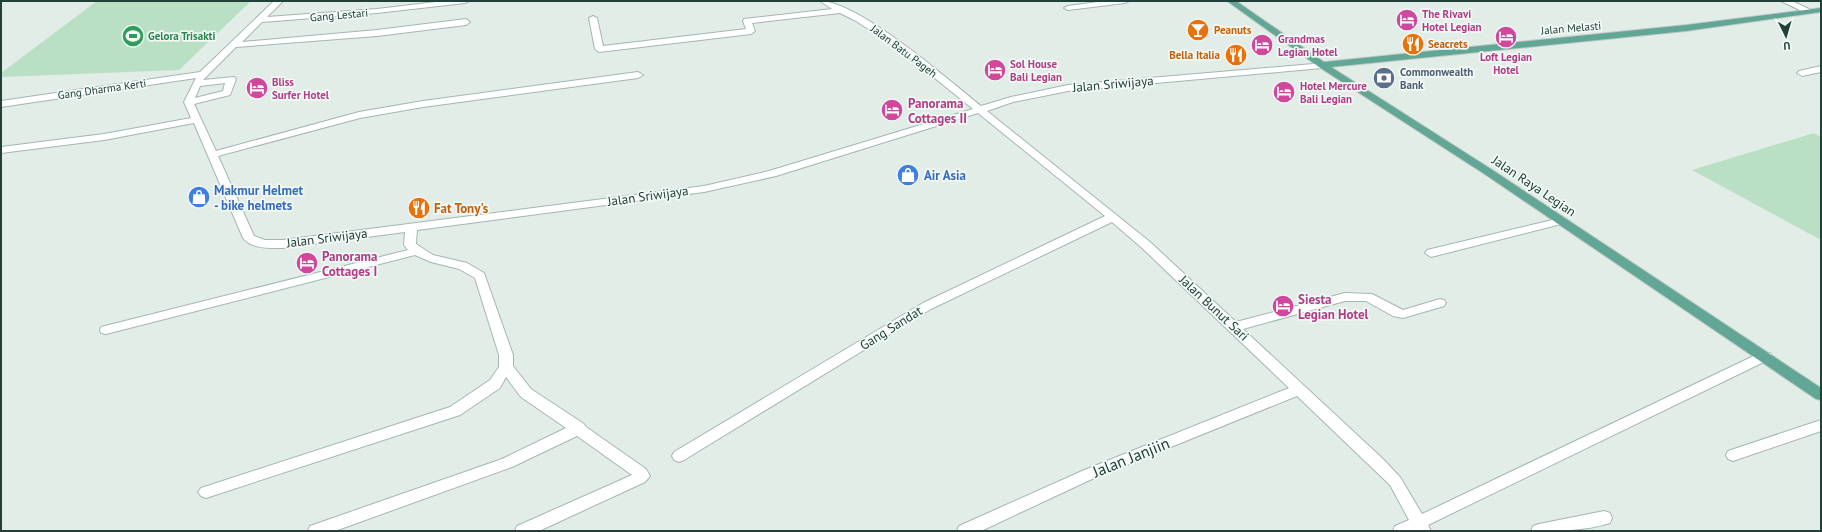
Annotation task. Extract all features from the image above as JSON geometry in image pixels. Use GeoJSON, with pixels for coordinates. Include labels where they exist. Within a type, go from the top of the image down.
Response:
{"type":"FeatureCollection","features":[{"type":"Feature","properties":{"kind":"main road","name":"Jalan Raya Legian"},"geometry":{"type":"LineString","coordinates":[[1231,1],[1322,65],[1561,221],[1765,356],[1821,395]]}},
{"type":"Feature","properties":{"kind":"main road","name":"Jalan Melasti"},"geometry":{"type":"LineString","coordinates":[[1322,65],[1686,28],[1821,10]]}},
{"type":"Feature","properties":{"kind":"street"},"geometry":{"type":"LineString","coordinates":[[189,102],[196,84],[203,74],[279,1]]}},
{"type":"Feature","properties":{"kind":"street","name":"Gang Lestari"},"geometry":{"type":"LineString","coordinates":[[260,20],[377,11],[466,1]]}},
{"type":"Feature","properties":{"kind":"street","name":"Jalan Batu Pageh"},"geometry":{"type":"LineString","coordinates":[[824,1],[878,30],[903,48],[979,110]]}},
{"type":"Feature","properties":{"kind":"street"},"geometry":{"type":"LineString","coordinates":[[1068,8],[1125,1]]}},
{"type":"Feature","properties":{"kind":"street"},"geometry":{"type":"LineString","coordinates":[[1785,1],[1809,11]]}},
{"type":"Feature","properties":{"kind":"street"},"geometry":{"type":"LineString","coordinates":[[593,18],[600,49],[751,30],[746,21],[841,10]]}},
{"type":"Feature","properties":{"kind":"street"},"geometry":{"type":"LineString","coordinates":[[234,45],[377,33],[466,22]]}},
{"type":"Feature","properties":{"kind":"street","name":"Jalan Sriwijaya"},"geometry":{"type":"LineString","coordinates":[[189,102],[249,238],[255,243],[283,244],[704,189],[772,174],[1011,100],[1068,88],[1322,65]]}},
{"type":"Feature","properties":{"kind":"street"},"geometry":{"type":"LineString","coordinates":[[1802,73],[1821,69]]}},
{"type":"Feature","properties":{"kind":"street","name":"Gang Dharma Kerti"},"geometry":{"type":"LineString","coordinates":[[1,104],[203,74]]}},
{"type":"Feature","properties":{"kind":"street"},"geometry":{"type":"LineString","coordinates":[[212,155],[327,123],[359,116],[423,104],[638,75]]}},
{"type":"Feature","properties":{"kind":"street"},"geometry":{"type":"LineString","coordinates":[[189,102],[226,93],[231,79],[196,84]]}},
{"type":"Feature","properties":{"kind":"street","name":"Jalan Bunut Sari"},"geometry":{"type":"LineString","coordinates":[[979,110],[1146,245],[1300,389],[1391,477],[1420,526]]}},
{"type":"Feature","properties":{"kind":"street"},"geometry":{"type":"LineString","coordinates":[[1,150],[104,137],[196,120]]}},
{"type":"Feature","properties":{"kind":"street","name":"Gang Sandat"},"geometry":{"type":"LineString","coordinates":[[679,456],[927,306],[1113,217]]}},
{"type":"Feature","properties":{"kind":"street"},"geometry":{"type":"LineString","coordinates":[[1431,253],[1561,221]]}},
{"type":"Feature","properties":{"kind":"street"},"geometry":{"type":"LineString","coordinates":[[206,492],[455,411],[495,384],[506,367],[506,355],[480,276],[464,266],[436,261],[425,257],[410,244],[411,227]]}},
{"type":"Feature","properties":{"kind":"street"},"geometry":{"type":"LineString","coordinates":[[106,330],[417,251]]}},
{"type":"Feature","properties":{"kind":"street"},"geometry":{"type":"LineString","coordinates":[[1234,327],[1345,298],[1368,297],[1397,313],[1403,314],[1440,303]]}},
{"type":"Feature","properties":{"kind":"street"},"geometry":{"type":"LineString","coordinates":[[1401,531],[1420,526],[1765,356]]}},
{"type":"Feature","properties":{"kind":"street"},"geometry":{"type":"LineString","coordinates":[[506,367],[526,392],[579,428],[641,473],[642,476],[523,531]]}},
{"type":"Feature","properties":{"kind":"street","name":"Jalan Janjiin"},"geometry":{"type":"LineString","coordinates":[[965,531],[1087,475],[1300,389]]}},
{"type":"Feature","properties":{"kind":"street"},"geometry":{"type":"LineString","coordinates":[[1733,455],[1821,425]]}},
{"type":"Feature","properties":{"kind":"street"},"geometry":{"type":"LineString","coordinates":[[316,531],[507,463],[579,428]]}},
{"type":"Feature","properties":{"kind":"street"},"geometry":{"type":"LineString","coordinates":[[1540,531],[1604,518]]}},
{"type":"Feature","properties":{"kind":"green space","name":"Gelora Trisakti"},"geometry":{"type":"Polygon","coordinates":[[[97,1],[251,1],[179,70],[1,77],[1,73],[97,1]]]}},
{"type":"Feature","properties":{"kind":"green space"},"geometry":{"type":"Polygon","coordinates":[[[1814,133],[1821,137],[1821,240],[1692,170],[1814,133]]]}},
{"type":"Feature","properties":{"kind":"place","name":"The Rivavi Hotel Legian"},"geometry":{"type":"Point","coordinates":[1407,20]}},
{"type":"Feature","properties":{"kind":"place","name":"Peanuts"},"geometry":{"type":"Point","coordinates":[1198,30]}},
{"type":"Feature","properties":{"kind":"place","name":"Gelora Trisakti"},"geometry":{"type":"Point","coordinates":[133,36]}},
{"type":"Feature","properties":{"kind":"place","name":"Loft Legian Hotel"},"geometry":{"type":"Point","coordinates":[1506,37]}},
{"type":"Feature","properties":{"kind":"place","name":"Seacrets"},"geometry":{"type":"Point","coordinates":[1413,44]}},
{"type":"Feature","properties":{"kind":"place","name":"Grandmas Legian Hotel"},"geometry":{"type":"Point","coordinates":[1262,45]}},
{"type":"Feature","properties":{"kind":"place","name":"Bella Italia"},"geometry":{"type":"Point","coordinates":[1236,55]}},
{"type":"Feature","properties":{"kind":"place","name":"Sol House Bali Legian"},"geometry":{"type":"Point","coordinates":[995,70]}},
{"type":"Feature","properties":{"kind":"place","name":"Commonwealth Bank"},"geometry":{"type":"Point","coordinates":[1384,78]}},
{"type":"Feature","properties":{"kind":"place","name":"Bliss Surfer Hotel"},"geometry":{"type":"Point","coordinates":[257,88]}},
{"type":"Feature","properties":{"kind":"place","name":"Hotel Mercure Bali Legian"},"geometry":{"type":"Point","coordinates":[1284,92]}},
{"type":"Feature","properties":{"kind":"place","name":"Panorama Cottages II"},"geometry":{"type":"Point","coordinates":[892,110]}},
{"type":"Feature","properties":{"kind":"place","name":"Air Asia"},"geometry":{"type":"Point","coordinates":[908,175]}},
{"type":"Feature","properties":{"kind":"place","name":"Makmur Helmet - bike helmets"},"geometry":{"type":"Point","coordinates":[199,197]}},
{"type":"Feature","properties":{"kind":"place","name":"Fat Tony's"},"geometry":{"type":"Point","coordinates":[419,208]}},
{"type":"Feature","properties":{"kind":"place","name":"Panorama Cottages I"},"geometry":{"type":"Point","coordinates":[307,263]}},
{"type":"Feature","properties":{"kind":"place","name":"Siesta Legian Hotel"},"geometry":{"type":"Point","coordinates":[1283,306]}}]}
